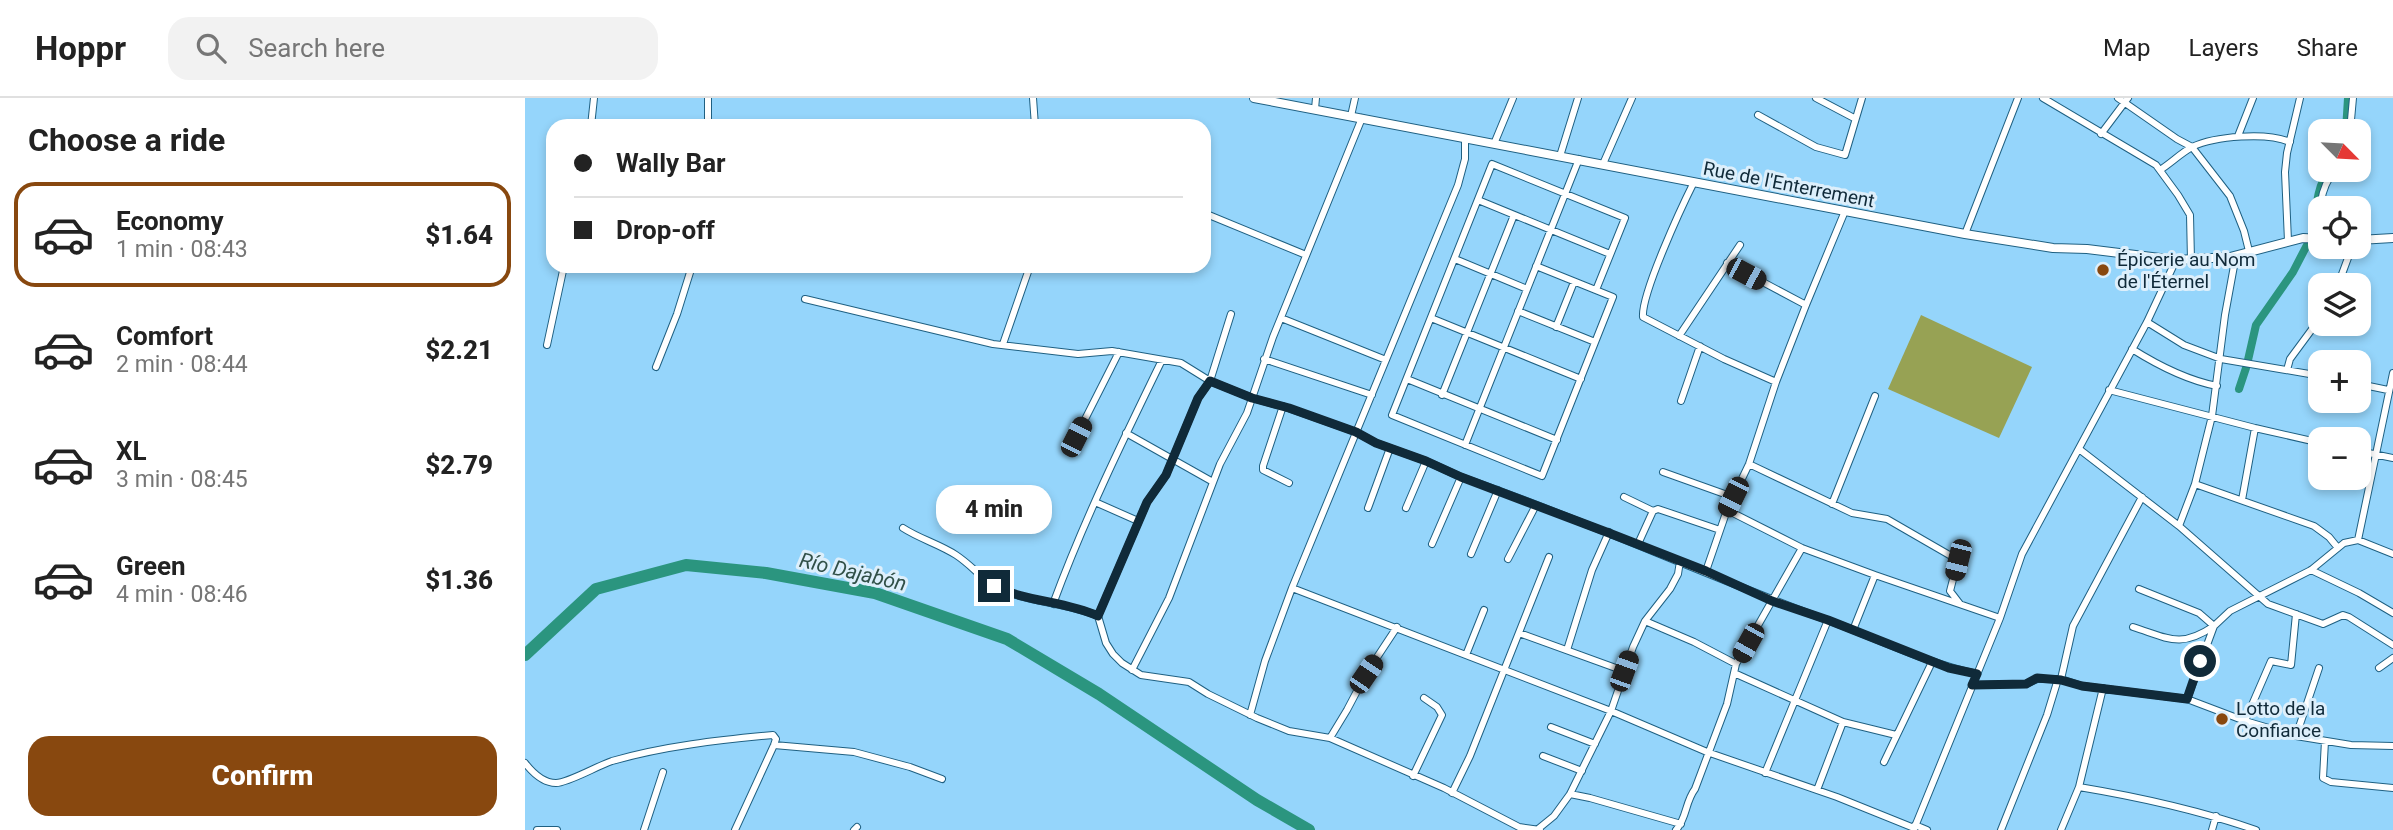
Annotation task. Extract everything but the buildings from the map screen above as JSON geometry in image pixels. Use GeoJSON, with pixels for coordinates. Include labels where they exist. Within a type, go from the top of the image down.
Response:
{"type":"FeatureCollection","features":[{"type":"Feature","properties":{"kind":"street"},"geometry":{"type":"LineString","coordinates":[[592,119],[594,98]]}},
{"type":"Feature","properties":{"kind":"street"},"geometry":{"type":"LineString","coordinates":[[708,98],[708,119]]}},
{"type":"Feature","properties":{"kind":"street"},"geometry":{"type":"LineString","coordinates":[[1033,98],[1034,119]]}},
{"type":"Feature","properties":{"kind":"street","name":"Rue de l'Enterrement"},"geometry":{"type":"LineString","coordinates":[[1254,98],[1965,234],[2053,248],[2191,260],[2236,255],[2308,238]]}},
{"type":"Feature","properties":{"kind":"street"},"geometry":{"type":"LineString","coordinates":[[1315,110],[1316,98]]}},
{"type":"Feature","properties":{"kind":"street"},"geometry":{"type":"LineString","coordinates":[[1351,116],[1355,98]]}},
{"type":"Feature","properties":{"kind":"street"},"geometry":{"type":"LineString","coordinates":[[1494,144],[1513,98]]}},
{"type":"Feature","properties":{"kind":"street"},"geometry":{"type":"LineString","coordinates":[[1560,156],[1578,98]]}},
{"type":"Feature","properties":{"kind":"street"},"geometry":{"type":"LineString","coordinates":[[1603,164],[1632,98]]}},
{"type":"Feature","properties":{"kind":"street"},"geometry":{"type":"LineString","coordinates":[[1816,98],[1854,118]]}},
{"type":"Feature","properties":{"kind":"street"},"geometry":{"type":"LineString","coordinates":[[1758,115],[1816,147],[1845,155],[1862,98]]}},
{"type":"Feature","properties":{"kind":"street"},"geometry":{"type":"LineString","coordinates":[[1965,234],[2018,98]]}},
{"type":"Feature","properties":{"kind":"street"},"geometry":{"type":"LineString","coordinates":[[2043,98],[2140,155],[2160,170],[2190,215],[2191,260]]}},
{"type":"Feature","properties":{"kind":"street"},"geometry":{"type":"LineString","coordinates":[[2238,136],[2253,98]]}},
{"type":"Feature","properties":{"kind":"street"},"geometry":{"type":"LineString","coordinates":[[2288,241],[2285,172],[2300,98]]}},
{"type":"Feature","properties":{"kind":"street"},"geometry":{"type":"LineString","coordinates":[[2351,119],[2353,98]]}},
{"type":"Feature","properties":{"kind":"street"},"geometry":{"type":"LineString","coordinates":[[2101,134],[2124,99],[2177,139],[2192,147],[2230,196],[2249,251]]}},
{"type":"Feature","properties":{"kind":"street"},"geometry":{"type":"LineString","coordinates":[[1132,670],[1169,598],[1213,482],[1252,398],[1280,318],[1362,118]]}},
{"type":"Feature","properties":{"kind":"street"},"geometry":{"type":"LineString","coordinates":[[2160,170],[2192,147],[2238,136],[2270,136],[2290,142]]}},
{"type":"Feature","properties":{"kind":"street"},"geometry":{"type":"LineString","coordinates":[[1250,715],[1265,661],[1292,588],[1458,185],[1465,159],[1465,138]]}},
{"type":"Feature","properties":{"kind":"street"},"geometry":{"type":"LineString","coordinates":[[1465,445],[1579,159]]}},
{"type":"Feature","properties":{"kind":"street"},"geometry":{"type":"LineString","coordinates":[[1536,267],[1613,297],[1542,476],[1392,415],[1492,164],[1625,218],[1596,290]]}},
{"type":"Feature","properties":{"kind":"street"},"geometry":{"type":"LineString","coordinates":[[1694,182],[1679,211],[1642,309],[1643,317],[1776,382]]}},
{"type":"Feature","properties":{"kind":"street"},"geometry":{"type":"LineString","coordinates":[[1478,200],[1610,254]]}},
{"type":"Feature","properties":{"kind":"street"},"geometry":{"type":"LineString","coordinates":[[1706,571],[1727,510],[1749,464],[1776,382],[1845,211]]}},
{"type":"Feature","properties":{"kind":"street"},"geometry":{"type":"LineString","coordinates":[[1442,395],[1514,215]]}},
{"type":"Feature","properties":{"kind":"street"},"geometry":{"type":"LineString","coordinates":[[1211,217],[1306,255]]}},
{"type":"Feature","properties":{"kind":"street"},"geometry":{"type":"LineString","coordinates":[[2371,240],[2393,239]]}},
{"type":"Feature","properties":{"kind":"street"},"geometry":{"type":"LineString","coordinates":[[1679,336],[1740,245]]}},
{"type":"Feature","properties":{"kind":"street"},"geometry":{"type":"LineString","coordinates":[[2179,526],[2195,484],[2213,416],[2225,315],[2236,255]]}},
{"type":"Feature","properties":{"kind":"street"},"geometry":{"type":"LineString","coordinates":[[1455,259],[1527,289]]}},
{"type":"Feature","properties":{"kind":"street"},"geometry":{"type":"LineString","coordinates":[[1914,828],[2000,618],[2022,554],[2147,322],[2176,260]]}},
{"type":"Feature","properties":{"kind":"street"},"geometry":{"type":"LineString","coordinates":[[1727,263],[1806,305]]}},
{"type":"Feature","properties":{"kind":"street"},"geometry":{"type":"LineString","coordinates":[[547,345],[563,273]]}},
{"type":"Feature","properties":{"kind":"street"},"geometry":{"type":"LineString","coordinates":[[656,367],[690,273]]}},
{"type":"Feature","properties":{"kind":"street"},"geometry":{"type":"LineString","coordinates":[[1003,344],[1028,273]]}},
{"type":"Feature","properties":{"kind":"street"},"geometry":{"type":"LineString","coordinates":[[1556,327],[1574,282]]}},
{"type":"Feature","properties":{"kind":"street"},"geometry":{"type":"LineString","coordinates":[[805,299],[1003,344],[1078,354],[1119,352],[1181,363],[1210,381],[1252,398],[1356,432],[1461,477],[1706,571],[1772,601],[1828,620],[1932,662],[1977,674]]}},
{"type":"Feature","properties":{"kind":"street"},"geometry":{"type":"LineString","coordinates":[[1518,312],[1595,342]]}},
{"type":"Feature","properties":{"kind":"street"},"geometry":{"type":"LineString","coordinates":[[1231,314],[1210,381],[1198,398],[1166,475],[1147,502],[1098,616],[1106,643],[1122,663],[1141,675],[1189,682],[1250,715],[1289,731],[1329,738],[1453,793],[1519,827],[1539,830],[1554,817],[1570,794],[1611,711],[1645,621],[1670,589],[1678,574],[1680,561]]}},
{"type":"Feature","properties":{"kind":"street"},"geometry":{"type":"LineString","coordinates":[[1280,318],[1386,360]]}},
{"type":"Feature","properties":{"kind":"street"},"geometry":{"type":"LineString","coordinates":[[1431,318],[1581,379]]}},
{"type":"Feature","properties":{"kind":"street"},"geometry":{"type":"LineString","coordinates":[[2147,322],[2183,345],[2221,359],[2308,374]]}},
{"type":"Feature","properties":{"kind":"street"},"geometry":{"type":"LineString","coordinates":[[2287,370],[2290,359],[2308,335]]}},
{"type":"Feature","properties":{"kind":"street"},"geometry":{"type":"LineString","coordinates":[[1681,401],[1700,346]]}},
{"type":"Feature","properties":{"kind":"street"},"geometry":{"type":"LineString","coordinates":[[2132,349],[2197,382],[2217,386]]}},
{"type":"Feature","properties":{"kind":"street"},"geometry":{"type":"LineString","coordinates":[[1076,437],[1119,352]]}},
{"type":"Feature","properties":{"kind":"street"},"geometry":{"type":"LineString","coordinates":[[1264,359],[1372,395]]}},
{"type":"Feature","properties":{"kind":"street"},"geometry":{"type":"LineString","coordinates":[[1053,604],[1095,502],[1162,360]]}},
{"type":"Feature","properties":{"kind":"street"},"geometry":{"type":"LineString","coordinates":[[2358,540],[2393,373]]}},
{"type":"Feature","properties":{"kind":"street"},"geometry":{"type":"LineString","coordinates":[[1407,379],[1556,440]]}},
{"type":"Feature","properties":{"kind":"street"},"geometry":{"type":"LineString","coordinates":[[2371,386],[2388,390]]}},
{"type":"Feature","properties":{"kind":"street"},"geometry":{"type":"LineString","coordinates":[[2109,390],[2308,440]]}},
{"type":"Feature","properties":{"kind":"street"},"geometry":{"type":"LineString","coordinates":[[1832,504],[1875,396]]}},
{"type":"Feature","properties":{"kind":"street"},"geometry":{"type":"LineString","coordinates":[[1283,406],[1263,470],[1289,483]]}},
{"type":"Feature","properties":{"kind":"street"},"geometry":{"type":"LineString","coordinates":[[2242,500],[2255,428]]}},
{"type":"Feature","properties":{"kind":"street"},"geometry":{"type":"LineString","coordinates":[[1126,433],[1213,482]]}},
{"type":"Feature","properties":{"kind":"street"},"geometry":{"type":"LineString","coordinates":[[1368,508],[1390,448]]}},
{"type":"Feature","properties":{"kind":"street"},"geometry":{"type":"LineString","coordinates":[[2079,450],[2179,526],[2258,595],[2279,609],[2323,624],[2343,615],[2393,645]]}},
{"type":"Feature","properties":{"kind":"street"},"geometry":{"type":"LineString","coordinates":[[2371,454],[2393,458]]}},
{"type":"Feature","properties":{"kind":"street"},"geometry":{"type":"LineString","coordinates":[[1406,508],[1426,461]]}},
{"type":"Feature","properties":{"kind":"street"},"geometry":{"type":"LineString","coordinates":[[1749,464],[1852,513],[1887,519],[1958,560],[1950,591],[1960,604]]}},
{"type":"Feature","properties":{"kind":"street"},"geometry":{"type":"LineString","coordinates":[[1663,472],[1733,497]]}},
{"type":"Feature","properties":{"kind":"street"},"geometry":{"type":"LineString","coordinates":[[1432,544],[1461,477]]}},
{"type":"Feature","properties":{"kind":"street"},"geometry":{"type":"LineString","coordinates":[[2195,484],[2314,526],[2338,548]]}},
{"type":"Feature","properties":{"kind":"street"},"geometry":{"type":"LineString","coordinates":[[1471,554],[1497,491]]}},
{"type":"Feature","properties":{"kind":"street"},"geometry":{"type":"LineString","coordinates":[[1624,497],[1653,511],[1658,509],[1720,530]]}},
{"type":"Feature","properties":{"kind":"street"},"geometry":{"type":"LineString","coordinates":[[2001,830],[2060,679],[2073,626],[2142,497]]}},
{"type":"Feature","properties":{"kind":"street"},"geometry":{"type":"LineString","coordinates":[[1095,502],[1138,521]]}},
{"type":"Feature","properties":{"kind":"street"},"geometry":{"type":"LineString","coordinates":[[1508,559],[1536,505]]}},
{"type":"Feature","properties":{"kind":"street"},"geometry":{"type":"LineString","coordinates":[[1727,510],[1802,548],[2000,618]]}},
{"type":"Feature","properties":{"kind":"street"},"geometry":{"type":"LineString","coordinates":[[1638,544],[1653,511]]}},
{"type":"Feature","properties":{"kind":"street"},"geometry":{"type":"LineString","coordinates":[[903,528],[957,556],[994,586],[1005,591],[1098,616]]}},
{"type":"Feature","properties":{"kind":"street"},"geometry":{"type":"LineString","coordinates":[[1567,650],[1592,570],[1609,533]]}},
{"type":"Feature","properties":{"kind":"street"},"geometry":{"type":"LineString","coordinates":[[2133,627],[2180,642],[2201,635],[2231,611],[2258,595],[2311,570],[2344,544],[2358,540],[2393,554]]}},
{"type":"Feature","properties":{"kind":"street"},"geometry":{"type":"LineString","coordinates":[[1570,794],[1679,827],[1688,798],[1695,789],[1727,704],[1736,664],[1802,548]]}},
{"type":"Feature","properties":{"kind":"street"},"geometry":{"type":"LineString","coordinates":[[1453,793],[1549,557]]}},
{"type":"Feature","properties":{"kind":"street"},"geometry":{"type":"LineString","coordinates":[[2311,570],[2359,593],[2393,614]]}},
{"type":"Feature","properties":{"kind":"street"},"geometry":{"type":"LineString","coordinates":[[1853,630],[1875,575]]}},
{"type":"Feature","properties":{"kind":"street"},"geometry":{"type":"LineString","coordinates":[[1292,588],[1611,711],[1707,752],[1817,790],[1914,828],[1927,830]]}},
{"type":"Feature","properties":{"kind":"street"},"geometry":{"type":"LineString","coordinates":[[2139,589],[2199,613],[2214,626]]}},
{"type":"Feature","properties":{"kind":"street"},"geometry":{"type":"LineString","coordinates":[[1466,655],[1484,610]]}},
{"type":"Feature","properties":{"kind":"street"},"geometry":{"type":"LineString","coordinates":[[2245,722],[2271,661],[2291,665],[2296,614]]}},
{"type":"Feature","properties":{"kind":"street"},"geometry":{"type":"LineString","coordinates":[[1765,773],[1828,620]]}},
{"type":"Feature","properties":{"kind":"street"},"geometry":{"type":"LineString","coordinates":[[1645,621],[1736,664]]}},
{"type":"Feature","properties":{"kind":"street"},"geometry":{"type":"LineString","coordinates":[[2187,699],[2214,626]]}},
{"type":"Feature","properties":{"kind":"street"},"geometry":{"type":"LineString","coordinates":[[1329,738],[1397,627]]}},
{"type":"Feature","properties":{"kind":"street"},"geometry":{"type":"LineString","coordinates":[[1519,633],[1624,671]]}},
{"type":"Feature","properties":{"kind":"street"},"geometry":{"type":"LineString","coordinates":[[2379,668],[2393,658]]}},
{"type":"Feature","properties":{"kind":"street"},"geometry":{"type":"LineString","coordinates":[[1884,762],[1932,662]]}},
{"type":"Feature","properties":{"kind":"street"},"geometry":{"type":"LineString","coordinates":[[2296,736],[2319,668]]}},
{"type":"Feature","properties":{"kind":"street"},"geometry":{"type":"LineString","coordinates":[[1734,673],[1843,722],[1896,734]]}},
{"type":"Feature","properties":{"kind":"street"},"geometry":{"type":"LineString","coordinates":[[1972,685],[2026,684],[2037,678],[2060,679],[2082,686],[2187,699],[2245,722],[2296,736],[2351,745],[2393,746]]}},
{"type":"Feature","properties":{"kind":"street"},"geometry":{"type":"LineString","coordinates":[[2061,830],[2079,787],[2103,688]]}},
{"type":"Feature","properties":{"kind":"street"},"geometry":{"type":"LineString","coordinates":[[1413,776],[1442,715],[1437,707],[1424,698]]}},
{"type":"Feature","properties":{"kind":"street"},"geometry":{"type":"LineString","coordinates":[[1817,790],[1843,722]]}},
{"type":"Feature","properties":{"kind":"street"},"geometry":{"type":"LineString","coordinates":[[1551,727],[1595,744]]}},
{"type":"Feature","properties":{"kind":"street"},"geometry":{"type":"LineString","coordinates":[[525,763],[544,780],[557,783],[613,761],[667,749],[773,735],[776,739],[774,746],[735,830]]}},
{"type":"Feature","properties":{"kind":"street"},"geometry":{"type":"LineString","coordinates":[[2325,741],[2323,779],[2393,788]]}},
{"type":"Feature","properties":{"kind":"street"},"geometry":{"type":"LineString","coordinates":[[774,746],[854,752],[910,767],[941,779]]}},
{"type":"Feature","properties":{"kind":"street"},"geometry":{"type":"LineString","coordinates":[[1543,756],[1582,771]]}},
{"type":"Feature","properties":{"kind":"street"},"geometry":{"type":"LineString","coordinates":[[644,830],[663,772]]}},
{"type":"Feature","properties":{"kind":"street"},"geometry":{"type":"LineString","coordinates":[[2079,787],[2129,795],[2216,816],[2256,830]]}},
{"type":"Feature","properties":{"kind":"street"},"geometry":{"type":"LineString","coordinates":[[2212,830],[2216,816]]}},
{"type":"Feature","properties":{"kind":"street"},"geometry":{"type":"LineString","coordinates":[[537,830],[557,830]]}},
{"type":"Feature","properties":{"kind":"green space"},"geometry":{"type":"Polygon","coordinates":[[[1921,315],[2032,367],[1999,438],[1888,389],[1921,315]]]}},
{"type":"Feature","properties":{"kind":"waterway"},"geometry":{"type":"LineString","coordinates":[[2347,119],[2348,98]]}},
{"type":"Feature","properties":{"kind":"waterway"},"geometry":{"type":"LineString","coordinates":[[2318,196],[2322,182]]}},
{"type":"Feature","properties":{"kind":"waterway"},"geometry":{"type":"LineString","coordinates":[[2248,360],[2256,325],[2293,272],[2307,245]]}},
{"type":"Feature","properties":{"kind":"waterway"},"geometry":{"type":"LineString","coordinates":[[2239,389],[2246,368]]}},
{"type":"Feature","properties":{"kind":"waterway","name":"Río Dajabón"},"geometry":{"type":"LineString","coordinates":[[525,655],[596,589],[686,565],[766,573],[875,593],[1007,639],[1099,694],[1257,800],[1309,830]]}},
{"type":"Feature","properties":{"kind":"place","name":"Épicerie au Nom de l'Éternel"},"geometry":{"type":"Point","coordinates":[2103,270]}},
{"type":"Feature","properties":{"kind":"place","name":"Lotto de la Confiance"},"geometry":{"type":"Point","coordinates":[2222,719]}},
{"type":"Feature","properties":{"kind":"route"},"geometry":{"type":"LineString","coordinates":[[994,586],[1032,600],[1098,616],[1147,502],[1166,475],[1198,398],[1210,381],[1252,398],[1356,432],[1376,443],[1461,477],[1706,571],[1772,601],[1949,668],[1977,674],[1972,685],[2026,684],[2037,678],[2187,699],[2200,661]]}}]}
